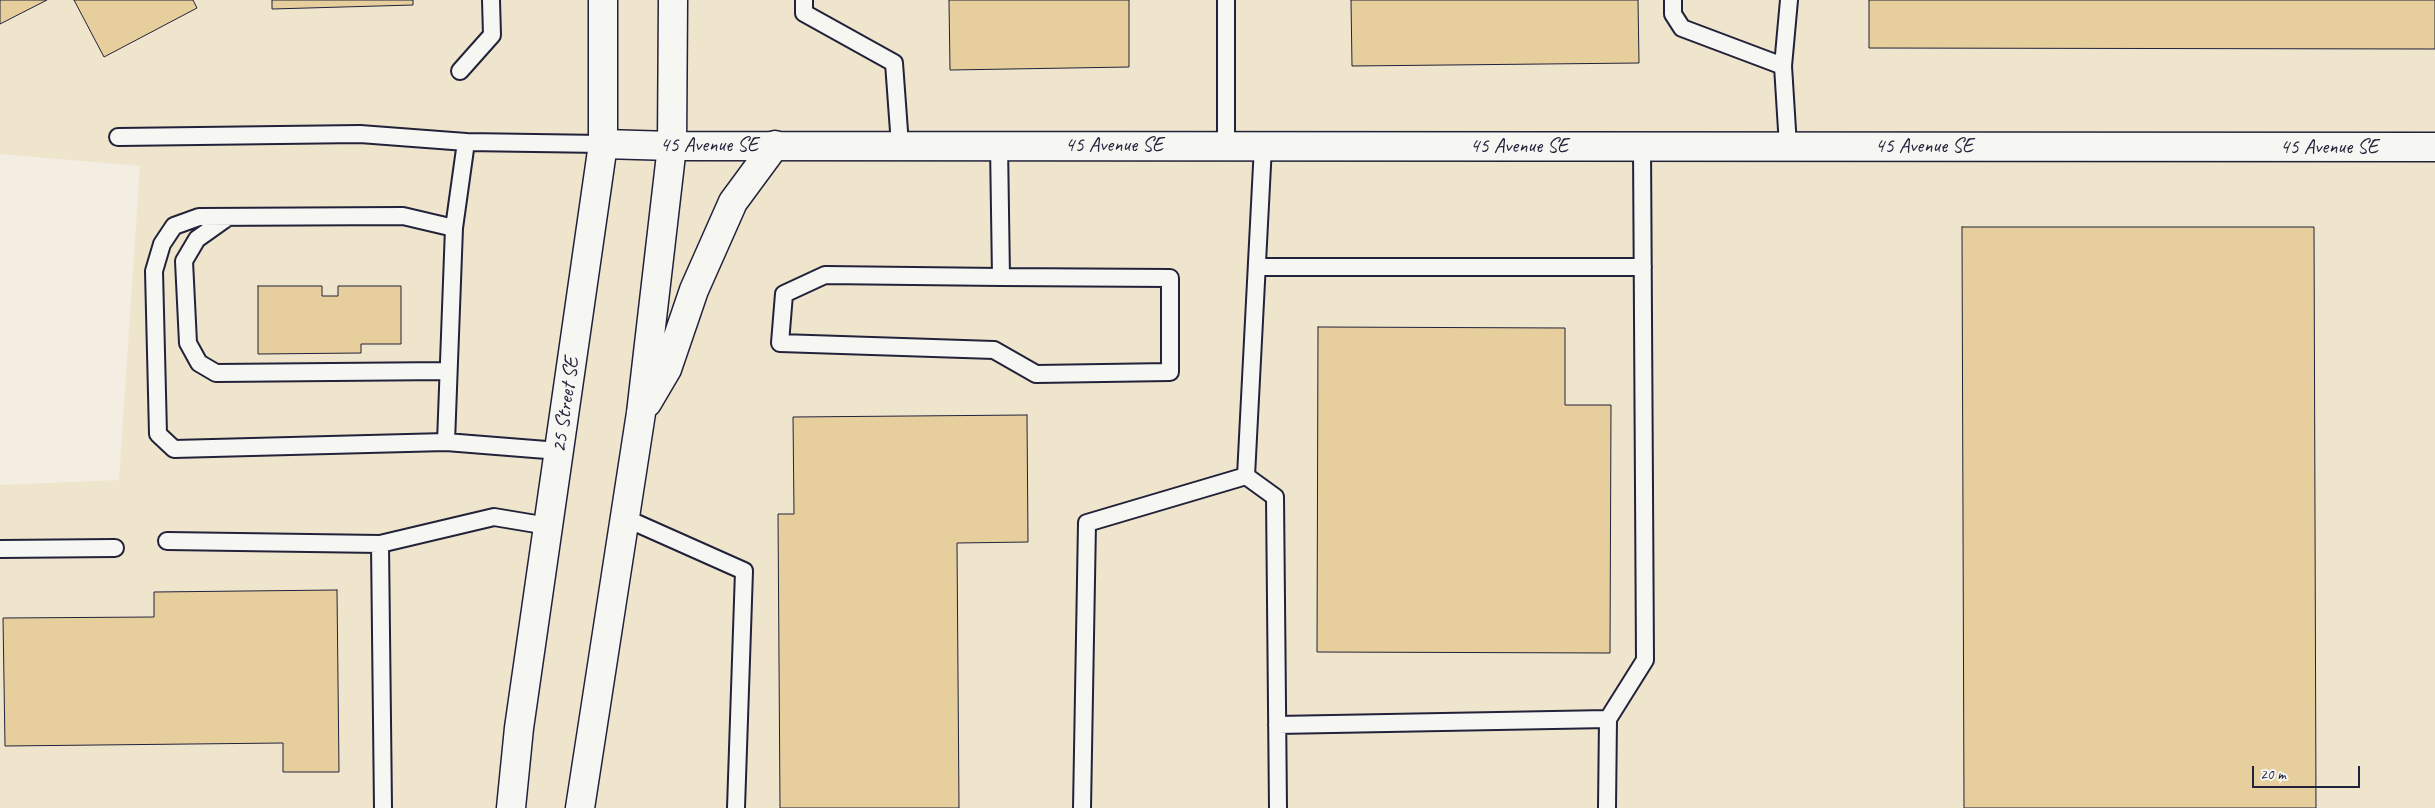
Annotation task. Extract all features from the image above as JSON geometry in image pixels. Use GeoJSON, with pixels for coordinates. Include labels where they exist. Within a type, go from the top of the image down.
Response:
{"type":"FeatureCollection","features":[{"type":"Feature","properties":{"kind":"street","name":"25 Street SE"},"geometry":{"type":"LineString","coordinates":[[511,808],[519,728],[604,144],[603,0]]}},
{"type":"Feature","properties":{"kind":"street"},"geometry":{"type":"LineString","coordinates":[[580,808],[641,413],[672,146],[673,0]]}},
{"type":"Feature","properties":{"kind":"street","name":"45 Avenue SE"},"geometry":{"type":"LineString","coordinates":[[604,144],[672,146],[2435,147]]}},
{"type":"Feature","properties":{"kind":"street"},"geometry":{"type":"LineString","coordinates":[[641,413],[667,370],[694,290],[733,202],[775,145]]}},
{"type":"Feature","properties":{"kind":"lane"},"geometry":{"type":"LineString","coordinates":[[460,71],[492,35],[491,0]]}},
{"type":"Feature","properties":{"kind":"lane"},"geometry":{"type":"LineString","coordinates":[[804,0],[804,14],[894,63],[900,145]]}},
{"type":"Feature","properties":{"kind":"lane"},"geometry":{"type":"LineString","coordinates":[[1226,0],[1226,146]]}},
{"type":"Feature","properties":{"kind":"lane"},"geometry":{"type":"LineString","coordinates":[[1673,0],[1673,14],[1682,28],[1783,66]]}},
{"type":"Feature","properties":{"kind":"lane"},"geometry":{"type":"LineString","coordinates":[[1788,146],[1783,66],[1789,0]]}},
{"type":"Feature","properties":{"kind":"lane"},"geometry":{"type":"LineString","coordinates":[[118,137],[360,134],[466,142],[604,144]]}},
{"type":"Feature","properties":{"kind":"lane"},"geometry":{"type":"LineString","coordinates":[[446,442],[454,228],[466,142]]}},
{"type":"Feature","properties":{"kind":"lane"},"geometry":{"type":"LineString","coordinates":[[999,145],[1002,277]]}},
{"type":"Feature","properties":{"kind":"lane"},"geometry":{"type":"LineString","coordinates":[[1246,476],[1263,146]]}},
{"type":"Feature","properties":{"kind":"lane"},"geometry":{"type":"LineString","coordinates":[[1607,808],[1608,720],[1645,660],[1642,146]]}},
{"type":"Feature","properties":{"kind":"lane"},"geometry":{"type":"LineString","coordinates":[[454,228],[403,216],[199,217],[174,226],[162,244],[154,271],[158,434],[174,449],[446,442],[559,451]]}},
{"type":"Feature","properties":{"kind":"lane"},"geometry":{"type":"LineString","coordinates":[[228,217],[197,239],[184,261],[188,343],[199,364],[216,373],[448,371]]}},
{"type":"Feature","properties":{"kind":"lane"},"geometry":{"type":"LineString","coordinates":[[1257,267],[1643,267]]}},
{"type":"Feature","properties":{"kind":"lane"},"geometry":{"type":"LineString","coordinates":[[825,275],[1002,277],[1170,278],[1170,372],[1036,374],[994,350],[780,343],[784,294],[825,275]]}},
{"type":"Feature","properties":{"kind":"lane"},"geometry":{"type":"LineString","coordinates":[[1246,476],[1275,497],[1278,808]]}},
{"type":"Feature","properties":{"kind":"lane"},"geometry":{"type":"LineString","coordinates":[[1082,808],[1087,523],[1246,476]]}},
{"type":"Feature","properties":{"kind":"lane"},"geometry":{"type":"LineString","coordinates":[[167,541],[380,544],[494,517],[548,526]]}},
{"type":"Feature","properties":{"kind":"lane"},"geometry":{"type":"LineString","coordinates":[[625,518],[744,571],[736,808]]}},
{"type":"Feature","properties":{"kind":"lane"},"geometry":{"type":"LineString","coordinates":[[380,544],[383,808]]}},
{"type":"Feature","properties":{"kind":"lane"},"geometry":{"type":"LineString","coordinates":[[0,549],[115,548]]}},
{"type":"Feature","properties":{"kind":"lane"},"geometry":{"type":"LineString","coordinates":[[1277,726],[1608,720]]}},
{"type":"Feature","properties":{"kind":"shaded area"},"geometry":{"type":"Polygon","coordinates":[[[0,0],[2435,0],[2435,808],[0,808],[0,485],[119,480],[140,166],[0,154],[0,0]]]}},
{"type":"Feature","properties":{"kind":"building"},"geometry":{"type":"Polygon","coordinates":[[[0,0],[47,0],[0,24],[0,0]]]}},
{"type":"Feature","properties":{"kind":"building"},"geometry":{"type":"Polygon","coordinates":[[[74,0],[193,0],[197,8],[104,57],[74,0]]]}},
{"type":"Feature","properties":{"kind":"building"},"geometry":{"type":"Polygon","coordinates":[[[272,0],[413,0],[413,5],[272,9],[272,0]]]}},
{"type":"Feature","properties":{"kind":"building"},"geometry":{"type":"Polygon","coordinates":[[[949,0],[1129,0],[1129,67],[950,70],[949,0]]]}},
{"type":"Feature","properties":{"kind":"building"},"geometry":{"type":"Polygon","coordinates":[[[1351,0],[1638,0],[1639,63],[1352,66],[1351,0]]]}},
{"type":"Feature","properties":{"kind":"building"},"geometry":{"type":"Polygon","coordinates":[[[1869,0],[2435,0],[2435,49],[1869,48],[1869,0]]]}},
{"type":"Feature","properties":{"kind":"building"},"geometry":{"type":"Polygon","coordinates":[[[1962,227],[2314,227],[2316,808],[1964,808],[1962,227]]]}},
{"type":"Feature","properties":{"kind":"building"},"geometry":{"type":"Polygon","coordinates":[[[258,286],[322,286],[322,296],[338,296],[338,286],[401,286],[401,344],[361,344],[361,353],[258,354],[258,286]]]}},
{"type":"Feature","properties":{"kind":"building"},"geometry":{"type":"Polygon","coordinates":[[[1318,327],[1565,328],[1565,405],[1611,405],[1610,653],[1317,652],[1318,327]]]}},
{"type":"Feature","properties":{"kind":"building"},"geometry":{"type":"Polygon","coordinates":[[[1027,415],[1028,542],[957,543],[959,808],[780,808],[778,514],[794,514],[793,417],[1027,415]]]}},
{"type":"Feature","properties":{"kind":"building"},"geometry":{"type":"Polygon","coordinates":[[[337,590],[339,772],[283,772],[283,743],[5,746],[3,618],[154,617],[154,592],[337,590]]]}}]}
